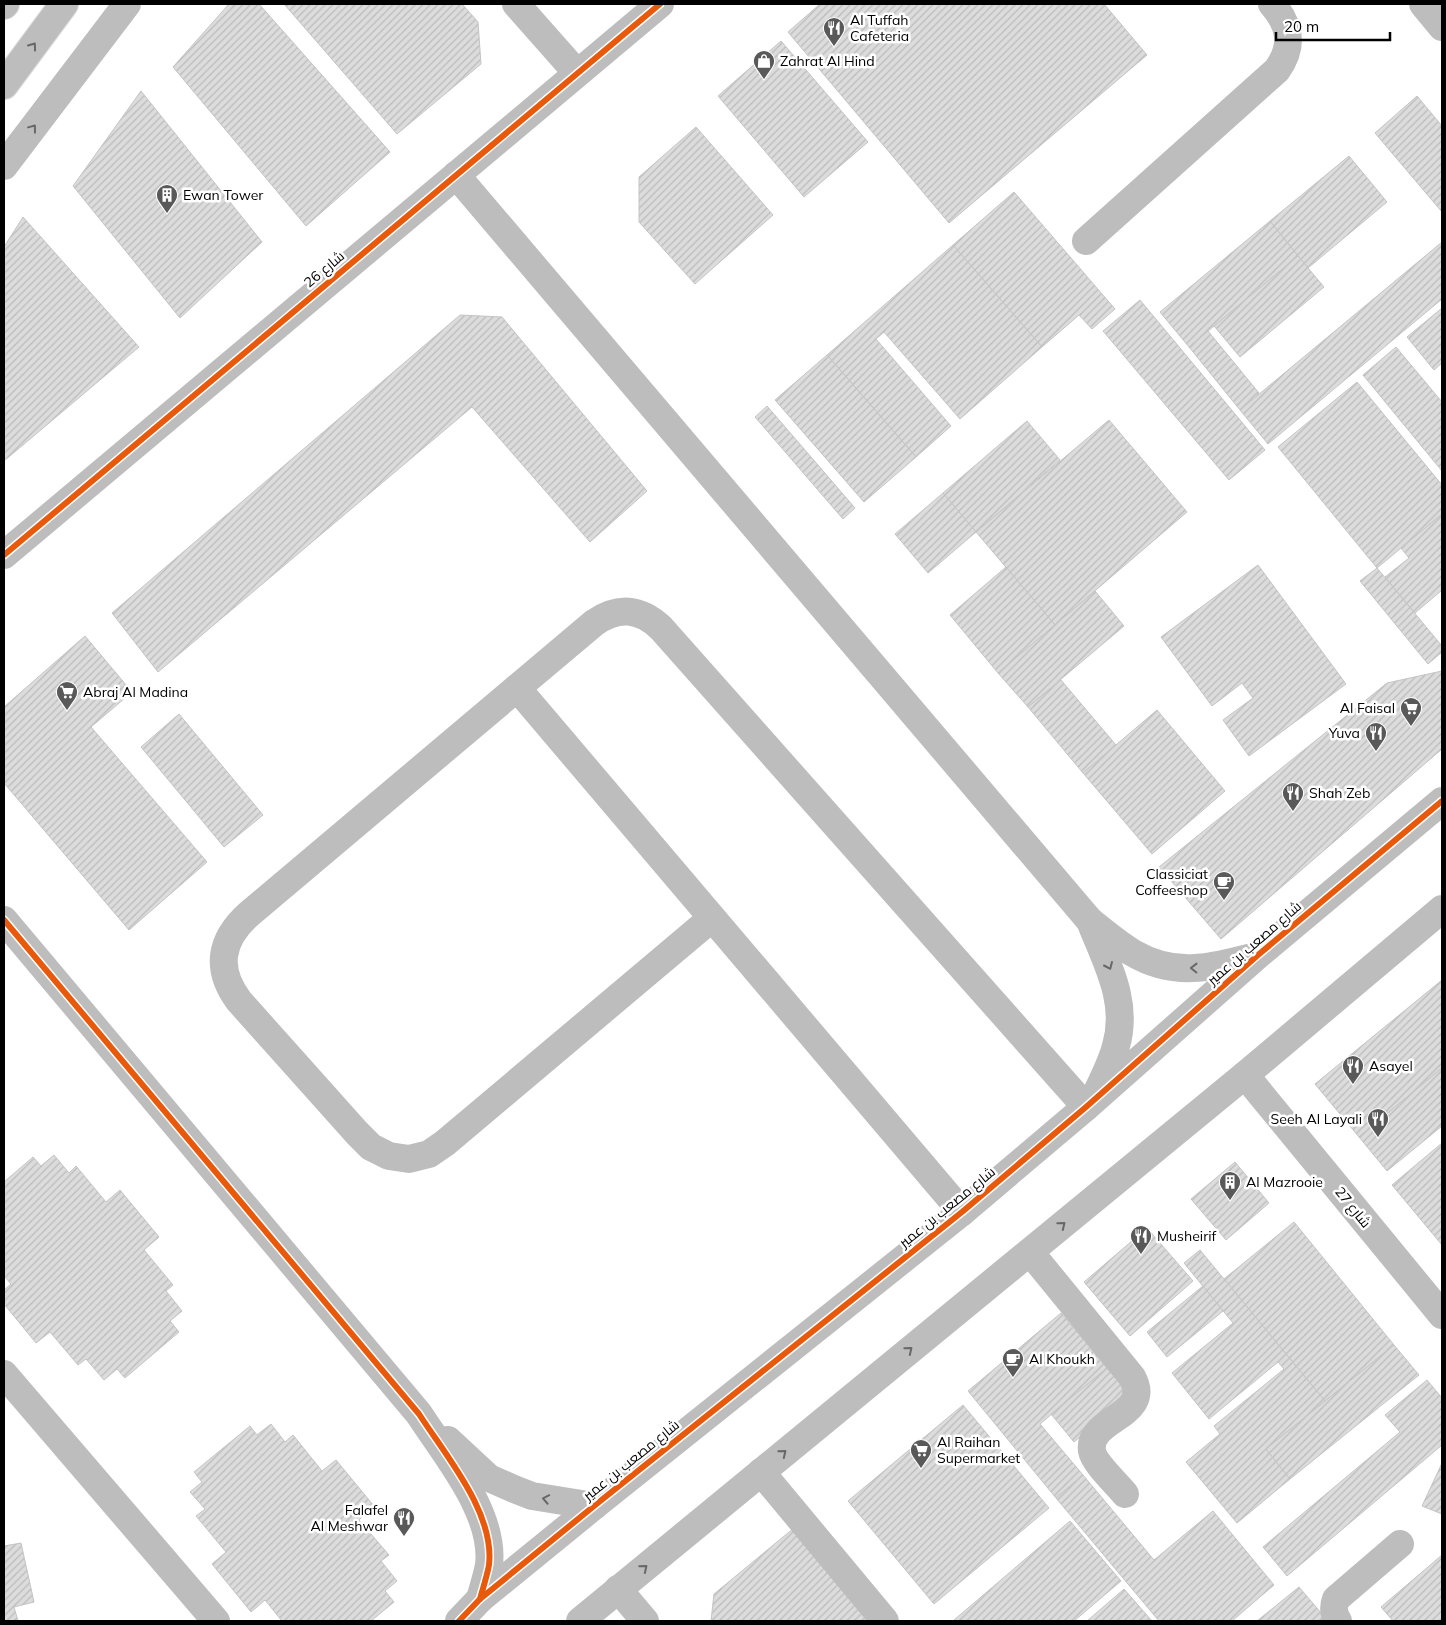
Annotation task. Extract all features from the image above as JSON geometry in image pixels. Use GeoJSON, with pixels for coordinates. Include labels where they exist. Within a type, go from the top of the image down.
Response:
{"type":"FeatureCollection","features":[{"type":"Feature","properties":{"kind":"street"},"geometry":{"type":"LineString","coordinates":[[4,85],[64,4]]}},
{"type":"Feature","properties":{"kind":"street"},"geometry":{"type":"LineString","coordinates":[[4,166],[127,4]]}},
{"type":"Feature","properties":{"kind":"street"},"geometry":{"type":"LineString","coordinates":[[516,4],[577,73]]}},
{"type":"Feature","properties":{"kind":"street","name":"شارع 26"},"geometry":{"type":"LineString","coordinates":[[4,554],[660,4]]}},
{"type":"Feature","properties":{"kind":"street"},"geometry":{"type":"LineString","coordinates":[[1086,242],[1277,70],[1284,60],[1288,48],[1288,35],[1286,23],[1272,4]]}},
{"type":"Feature","properties":{"kind":"street"},"geometry":{"type":"LineString","coordinates":[[1423,4],[1442,27]]}},
{"type":"Feature","properties":{"kind":"street"},"geometry":{"type":"LineString","coordinates":[[456,175],[1090,921],[1133,953],[1154,962],[1176,968],[1200,969],[1258,955]]}},
{"type":"Feature","properties":{"kind":"street"},"geometry":{"type":"LineString","coordinates":[[712,918],[445,1143],[428,1154],[409,1159],[389,1156],[371,1147],[239,1001],[230,989],[223,963],[225,948],[230,935],[238,923],[604,616],[616,612],[629,611],[652,619],[1090,1104],[1111,1062],[1120,1028],[1120,1012],[1118,993],[1113,975],[1090,921]]}},
{"type":"Feature","properties":{"kind":"street"},"geometry":{"type":"LineString","coordinates":[[517,688],[962,1212]]}},
{"type":"Feature","properties":{"kind":"street","name":"شارع مصعب بن عمير"},"geometry":{"type":"LineString","coordinates":[[459,1621],[480,1599],[594,1506],[962,1212],[1090,1104],[1258,955],[1442,801]]}},
{"type":"Feature","properties":{"kind":"street"},"geometry":{"type":"LineString","coordinates":[[580,1621],[1245,1075],[1442,909]]}},
{"type":"Feature","properties":{"kind":"street"},"geometry":{"type":"LineString","coordinates":[[4,920],[419,1414],[472,1496],[481,1516],[487,1536],[489,1564],[480,1599]]}},
{"type":"Feature","properties":{"kind":"street","name":"شارع 27"},"geometry":{"type":"LineString","coordinates":[[1245,1075],[1442,1315]]}},
{"type":"Feature","properties":{"kind":"street"},"geometry":{"type":"LineString","coordinates":[[1030,1252],[1132,1377],[1137,1386],[1136,1396],[1132,1405],[1099,1432],[1093,1440],[1092,1451],[1097,1460],[1125,1494]]}},
{"type":"Feature","properties":{"kind":"street"},"geometry":{"type":"LineString","coordinates":[[4,1374],[216,1621]]}},
{"type":"Feature","properties":{"kind":"street"},"geometry":{"type":"LineString","coordinates":[[419,1414],[489,1478],[532,1496],[594,1506]]}},
{"type":"Feature","properties":{"kind":"street"},"geometry":{"type":"LineString","coordinates":[[761,1472],[885,1621]]}},
{"type":"Feature","properties":{"kind":"street"},"geometry":{"type":"LineString","coordinates":[[1338,1621],[1333,1608],[1336,1599],[1400,1544]]}},
{"type":"Feature","properties":{"kind":"street"},"geometry":{"type":"LineString","coordinates":[[618,1589],[644,1621]]}},
{"type":"Feature","properties":{"kind":"building"},"geometry":{"type":"Polygon","coordinates":[[[229,4],[259,4],[390,152],[306,226],[173,67],[229,4]]]}},
{"type":"Feature","properties":{"kind":"building"},"geometry":{"type":"Polygon","coordinates":[[[284,4],[462,4],[478,22],[481,64],[397,134],[284,4]]]}},
{"type":"Feature","properties":{"kind":"building"},"geometry":{"type":"Polygon","coordinates":[[[820,4],[1104,4],[1147,55],[949,223],[788,32],[820,4]]]}},
{"type":"Feature","properties":{"kind":"building"},"geometry":{"type":"Polygon","coordinates":[[[781,41],[868,142],[804,197],[718,96],[781,41]]]}},
{"type":"Feature","properties":{"kind":"building","name":"Ewan Tower"},"geometry":{"type":"Polygon","coordinates":[[[141,91],[262,242],[180,318],[73,186],[141,91]]]}},
{"type":"Feature","properties":{"kind":"building"},"geometry":{"type":"Polygon","coordinates":[[[1417,96],[1442,126],[1442,212],[1375,133],[1417,96]]]}},
{"type":"Feature","properties":{"kind":"building"},"geometry":{"type":"Polygon","coordinates":[[[696,127],[773,215],[695,284],[639,222],[639,177],[696,127]]]}},
{"type":"Feature","properties":{"kind":"building"},"geometry":{"type":"Polygon","coordinates":[[[1349,156],[1387,202],[1308,268],[1270,221],[1349,156]]]}},
{"type":"Feature","properties":{"kind":"building"},"geometry":{"type":"Polygon","coordinates":[[[1014,192],[1115,309],[1092,329],[1079,315],[1042,347],[953,245],[1014,192]]]}},
{"type":"Feature","properties":{"kind":"building"},"geometry":{"type":"Polygon","coordinates":[[[23,217],[139,347],[4,461],[4,247],[23,217]]]}},
{"type":"Feature","properties":{"kind":"building"},"geometry":{"type":"Polygon","coordinates":[[[1270,221],[1298,256],[1189,347],[1160,312],[1270,221]]]}},
{"type":"Feature","properties":{"kind":"building"},"geometry":{"type":"Polygon","coordinates":[[[1442,242],[1442,299],[1268,444],[1240,410],[1442,242]]]}},
{"type":"Feature","properties":{"kind":"building"},"geometry":{"type":"Polygon","coordinates":[[[953,245],[1042,347],[960,419],[884,332],[876,339],[951,426],[916,457],[827,355],[953,245]]]}},
{"type":"Feature","properties":{"kind":"building"},"geometry":{"type":"Polygon","coordinates":[[[1298,256],[1324,287],[1240,357],[1214,326],[1298,256]]]}},
{"type":"Feature","properties":{"kind":"building"},"geometry":{"type":"Polygon","coordinates":[[[1140,300],[1265,450],[1229,480],[1103,331],[1140,300]]]}},
{"type":"Feature","properties":{"kind":"building"},"geometry":{"type":"Polygon","coordinates":[[[1442,308],[1442,363],[1434,370],[1407,337],[1442,308]]]}},
{"type":"Feature","properties":{"kind":"building"},"geometry":{"type":"Polygon","coordinates":[[[460,315],[502,317],[647,491],[590,542],[472,407],[158,672],[112,613],[460,315]]]}},
{"type":"Feature","properties":{"kind":"building"},"geometry":{"type":"Polygon","coordinates":[[[1208,331],[1259,393],[1240,410],[1189,347],[1208,331]]]}},
{"type":"Feature","properties":{"kind":"building"},"geometry":{"type":"Polygon","coordinates":[[[1396,347],[1442,402],[1442,471],[1363,375],[1396,347]]]}},
{"type":"Feature","properties":{"kind":"building"},"geometry":{"type":"Polygon","coordinates":[[[827,355],[916,457],[864,502],[775,400],[827,355]]]}},
{"type":"Feature","properties":{"kind":"building"},"geometry":{"type":"Polygon","coordinates":[[[1357,382],[1442,485],[1442,514],[1377,568],[1278,447],[1357,382]]]}},
{"type":"Feature","properties":{"kind":"building"},"geometry":{"type":"Polygon","coordinates":[[[767,406],[855,508],[843,519],[755,417],[767,406]]]}},
{"type":"Feature","properties":{"kind":"building"},"geometry":{"type":"Polygon","coordinates":[[[1109,420],[1187,512],[1055,625],[976,532],[1109,420]]]}},
{"type":"Feature","properties":{"kind":"building"},"geometry":{"type":"Polygon","coordinates":[[[1027,421],[1060,460],[976,532],[943,493],[1027,421]]]}},
{"type":"Feature","properties":{"kind":"building"},"geometry":{"type":"Polygon","coordinates":[[[943,493],[976,532],[928,573],[895,534],[943,493]]]}},
{"type":"Feature","properties":{"kind":"building"},"geometry":{"type":"Polygon","coordinates":[[[1442,514],[1442,590],[1415,613],[1385,577],[1409,558],[1401,548],[1442,514]]]}},
{"type":"Feature","properties":{"kind":"building"},"geometry":{"type":"Polygon","coordinates":[[[1258,565],[1346,684],[1249,756],[1223,720],[1253,698],[1242,683],[1212,706],[1161,637],[1258,565]]]}},
{"type":"Feature","properties":{"kind":"building"},"geometry":{"type":"Polygon","coordinates":[[[1006,567],[1055,625],[998,673],[950,615],[1006,567]]]}},
{"type":"Feature","properties":{"kind":"building"},"geometry":{"type":"Polygon","coordinates":[[[1377,568],[1442,646],[1442,652],[1428,664],[1360,581],[1377,568]]]}},
{"type":"Feature","properties":{"kind":"building"},"geometry":{"type":"Polygon","coordinates":[[[1095,591],[1124,626],[1028,707],[998,673],[1095,591]]]}},
{"type":"Feature","properties":{"kind":"building"},"geometry":{"type":"Polygon","coordinates":[[[85,636],[132,692],[91,727],[207,862],[129,930],[4,783],[4,707],[85,636]]]}},
{"type":"Feature","properties":{"kind":"building"},"geometry":{"type":"Polygon","coordinates":[[[1442,671],[1442,749],[1221,939],[1159,867],[1387,683],[1442,671]]]}},
{"type":"Feature","properties":{"kind":"building"},"geometry":{"type":"Polygon","coordinates":[[[1061,680],[1116,745],[1083,773],[1028,707],[1061,680]]]}},
{"type":"Feature","properties":{"kind":"building"},"geometry":{"type":"Polygon","coordinates":[[[1157,710],[1225,791],[1152,854],[1083,773],[1157,710]]]}},
{"type":"Feature","properties":{"kind":"building"},"geometry":{"type":"Polygon","coordinates":[[[179,714],[263,815],[224,847],[141,747],[179,714]]]}},
{"type":"Feature","properties":{"kind":"building"},"geometry":{"type":"Polygon","coordinates":[[[1442,980],[1442,1068],[1359,1137],[1315,1084],[1442,980]]]}},
{"type":"Feature","properties":{"kind":"building"},"geometry":{"type":"Polygon","coordinates":[[[1442,1068],[1442,1126],[1387,1171],[1359,1137],[1442,1068]]]}},
{"type":"Feature","properties":{"kind":"building"},"geometry":{"type":"Polygon","coordinates":[[[1442,1143],[1442,1245],[1392,1185],[1442,1143]]]}},
{"type":"Feature","properties":{"kind":"building"},"geometry":{"type":"Polygon","coordinates":[[[54,1155],[69,1173],[76,1166],[106,1202],[120,1190],[159,1237],[144,1250],[173,1285],[166,1291],[182,1311],[170,1321],[179,1332],[125,1378],[117,1369],[104,1380],[86,1359],[78,1365],[50,1332],[36,1343],[4,1304],[4,1290],[11,1284],[4,1276],[4,1182],[33,1157],[41,1166],[54,1155]]]}},
{"type":"Feature","properties":{"kind":"building","name":"Al Mazrooie"},"geometry":{"type":"Polygon","coordinates":[[[1235,1162],[1269,1203],[1226,1240],[1191,1199],[1235,1162]]]}},
{"type":"Feature","properties":{"kind":"building"},"geometry":{"type":"Polygon","coordinates":[[[1294,1222],[1394,1345],[1325,1401],[1224,1279],[1294,1222]]]}},
{"type":"Feature","properties":{"kind":"building"},"geometry":{"type":"Polygon","coordinates":[[[1147,1228],[1193,1281],[1130,1336],[1084,1282],[1147,1228]]]}},
{"type":"Feature","properties":{"kind":"building"},"geometry":{"type":"Polygon","coordinates":[[[1200,1250],[1325,1401],[1266,1449],[1290,1479],[1237,1523],[1186,1462],[1220,1434],[1214,1426],[1284,1369],[1278,1362],[1209,1419],[1172,1373],[1233,1323],[1184,1263],[1200,1250]]]}},
{"type":"Feature","properties":{"kind":"building"},"geometry":{"type":"Polygon","coordinates":[[[1203,1286],[1223,1311],[1167,1357],[1147,1332],[1203,1286]]]}},
{"type":"Feature","properties":{"kind":"building"},"geometry":{"type":"Polygon","coordinates":[[[1061,1313],[1107,1368],[1040,1424],[1083,1475],[1056,1498],[968,1391],[1061,1313]]]}},
{"type":"Feature","properties":{"kind":"building"},"geometry":{"type":"Polygon","coordinates":[[[1394,1345],[1419,1375],[1290,1479],[1266,1449],[1394,1345]]]}},
{"type":"Feature","properties":{"kind":"building"},"geometry":{"type":"Polygon","coordinates":[[[1107,1368],[1130,1395],[1074,1442],[1051,1414],[1107,1368]]]}},
{"type":"Feature","properties":{"kind":"building"},"geometry":{"type":"Polygon","coordinates":[[[1427,1380],[1442,1398],[1442,1445],[1287,1576],[1263,1547],[1400,1432],[1385,1415],[1427,1380]]]}},
{"type":"Feature","properties":{"kind":"building"},"geometry":{"type":"Polygon","coordinates":[[[963,1405],[1049,1508],[934,1604],[848,1501],[963,1405]]]}},
{"type":"Feature","properties":{"kind":"building"},"geometry":{"type":"Polygon","coordinates":[[[271,1424],[285,1442],[293,1435],[322,1471],[336,1460],[374,1506],[359,1520],[389,1555],[381,1561],[397,1581],[385,1591],[394,1602],[371,1621],[282,1621],[265,1600],[251,1612],[212,1564],[226,1552],[196,1516],[205,1509],[190,1492],[202,1482],[194,1472],[250,1426],[257,1435],[271,1424]]]}},
{"type":"Feature","properties":{"kind":"building"},"geometry":{"type":"Polygon","coordinates":[[[1442,1463],[1442,1514],[1422,1506],[1442,1463]]]}},
{"type":"Feature","properties":{"kind":"building"},"geometry":{"type":"Polygon","coordinates":[[[1083,1475],[1154,1560],[1213,1511],[1274,1585],[1232,1621],[1159,1621],[1056,1498],[1083,1475]]]}},
{"type":"Feature","properties":{"kind":"building"},"geometry":{"type":"Polygon","coordinates":[[[1070,1521],[1121,1581],[1074,1621],[954,1620],[1070,1521]]]}},
{"type":"Feature","properties":{"kind":"building"},"geometry":{"type":"Polygon","coordinates":[[[800,1523],[882,1621],[711,1621],[714,1594],[800,1523]]]}},
{"type":"Feature","properties":{"kind":"building"},"geometry":{"type":"Polygon","coordinates":[[[21,1543],[34,1602],[14,1607],[18,1621],[4,1621],[4,1546],[21,1543]]]}},
{"type":"Feature","properties":{"kind":"building"},"geometry":{"type":"Polygon","coordinates":[[[1442,1555],[1442,1621],[1393,1621],[1381,1607],[1442,1555]]]}},
{"type":"Feature","properties":{"kind":"building"},"geometry":{"type":"Polygon","coordinates":[[[1299,1587],[1328,1621],[1257,1621],[1299,1587]]]}},
{"type":"Feature","properties":{"kind":"building"},"geometry":{"type":"Polygon","coordinates":[[[1124,1589],[1152,1621],[1087,1621],[1124,1589]]]}},
{"type":"Feature","properties":{"kind":"cycle path"},"geometry":{"type":"LineString","coordinates":[[4,555],[660,4]]}},
{"type":"Feature","properties":{"kind":"cycle path"},"geometry":{"type":"LineString","coordinates":[[459,1621],[480,1599],[594,1506],[962,1212],[1086,1107],[1258,955],[1442,801]]}},
{"type":"Feature","properties":{"kind":"cycle path"},"geometry":{"type":"LineString","coordinates":[[4,920],[419,1414],[455,1467],[477,1505],[484,1525],[489,1545],[489,1565],[480,1599]]}},
{"type":"Feature","properties":{"kind":"place","name":"Al Tuffah Cafeteria"},"geometry":{"type":"Point","coordinates":[834,47]}},
{"type":"Feature","properties":{"kind":"place","name":"Zahrat Al Hind"},"geometry":{"type":"Point","coordinates":[764,80]}},
{"type":"Feature","properties":{"kind":"place","name":"Ewan Tower"},"geometry":{"type":"Point","coordinates":[167,214]}},
{"type":"Feature","properties":{"kind":"place","name":"Abraj Al Madina"},"geometry":{"type":"Point","coordinates":[67,711]}},
{"type":"Feature","properties":{"kind":"place","name":"Al Faisal"},"geometry":{"type":"Point","coordinates":[1411,727]}},
{"type":"Feature","properties":{"kind":"place","name":"Yuva"},"geometry":{"type":"Point","coordinates":[1376,752]}},
{"type":"Feature","properties":{"kind":"place","name":"Shah Zeb"},"geometry":{"type":"Point","coordinates":[1293,812]}},
{"type":"Feature","properties":{"kind":"place","name":"Classiciat Coffeeshop"},"geometry":{"type":"Point","coordinates":[1224,901]}},
{"type":"Feature","properties":{"kind":"place","name":"Asayel"},"geometry":{"type":"Point","coordinates":[1353,1085]}},
{"type":"Feature","properties":{"kind":"place","name":"Seeh Al Layali"},"geometry":{"type":"Point","coordinates":[1378,1138]}},
{"type":"Feature","properties":{"kind":"place","name":"Al Mazrooie"},"geometry":{"type":"Point","coordinates":[1230,1201]}},
{"type":"Feature","properties":{"kind":"place","name":"Musheirif"},"geometry":{"type":"Point","coordinates":[1141,1255]}},
{"type":"Feature","properties":{"kind":"place","name":"Al Khoukh"},"geometry":{"type":"Point","coordinates":[1013,1378]}},
{"type":"Feature","properties":{"kind":"place","name":"Al Raihan Supermarket"},"geometry":{"type":"Point","coordinates":[921,1469]}},
{"type":"Feature","properties":{"kind":"place","name":"Falafel Al Meshwar"},"geometry":{"type":"Point","coordinates":[404,1537]}}]}
